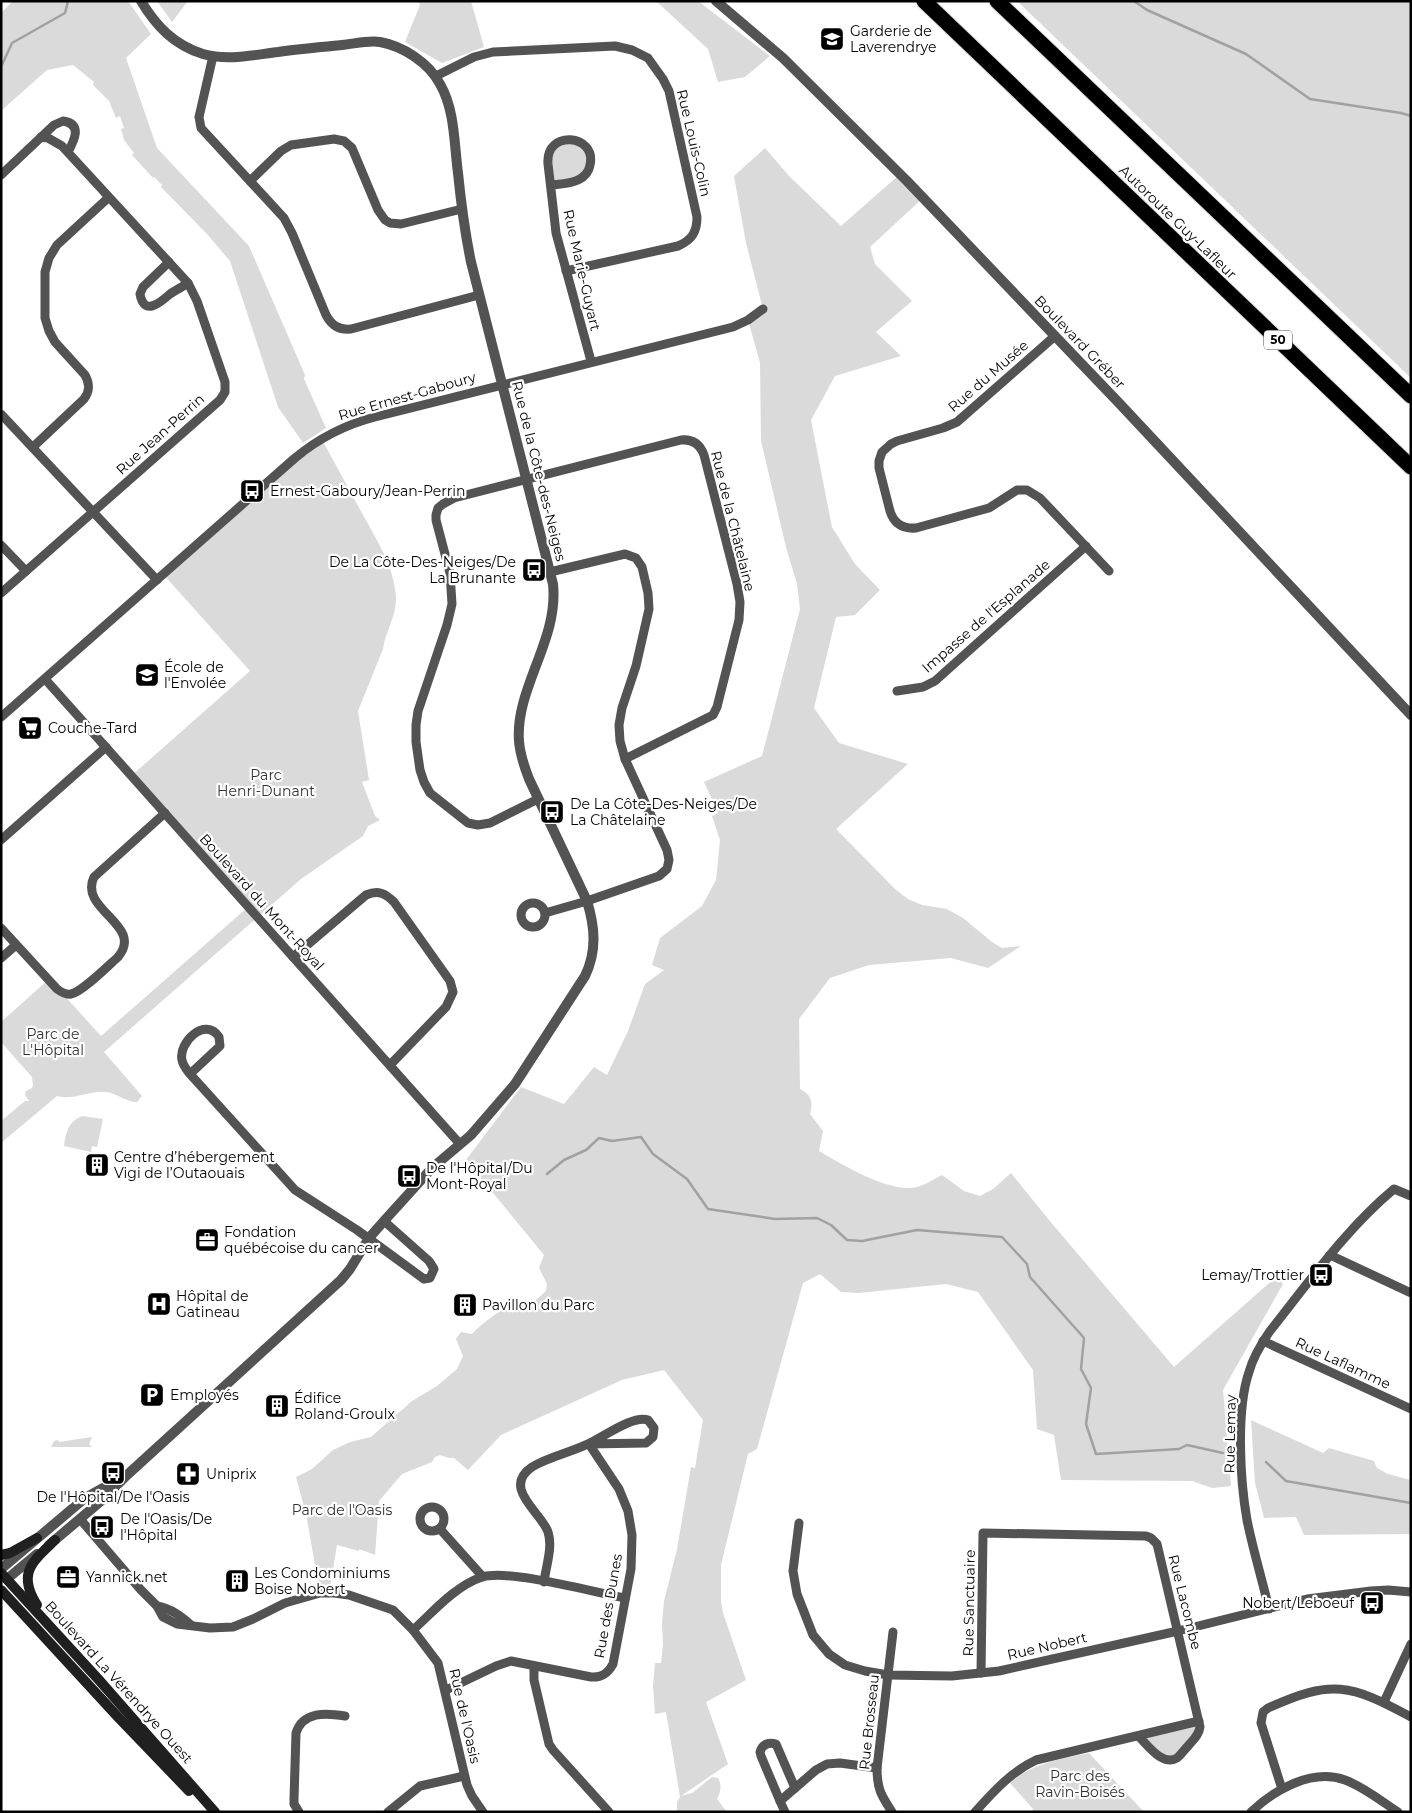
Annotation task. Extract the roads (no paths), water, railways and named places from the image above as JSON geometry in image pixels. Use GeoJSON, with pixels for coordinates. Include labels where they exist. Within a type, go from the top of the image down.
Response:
{"type":"FeatureCollection","features":[{"type":"Feature","properties":{"kind":"highway","name":"Autoroute Guy-Lafleur"},"geometry":{"type":"LineString","coordinates":[[924,1],[1411,467]]}},
{"type":"Feature","properties":{"kind":"highway"},"geometry":{"type":"LineString","coordinates":[[997,1],[1411,396]]}},
{"type":"Feature","properties":{"kind":"main road"},"geometry":{"type":"LineString","coordinates":[[1,1555],[10,1553],[37,1538]]}},
{"type":"Feature","properties":{"kind":"main road"},"geometry":{"type":"LineString","coordinates":[[50,1625],[27,1584],[34,1562],[55,1540]]}},
{"type":"Feature","properties":{"kind":"main road","name":"Boulevard La Vérendrye Ouest"},"geometry":{"type":"LineString","coordinates":[[3,1579],[50,1625],[215,1812]]}},
{"type":"Feature","properties":{"kind":"main road","name":"Boulevard La Vérendrye Ouest"},"geometry":{"type":"LineString","coordinates":[[1,1590],[112,1711],[209,1812]]}},
{"type":"Feature","properties":{"kind":"main road"},"geometry":{"type":"LineString","coordinates":[[1,1603],[15,1610],[37,1628]]}},
{"type":"Feature","properties":{"kind":"street","name":"Rue de la Côte-des-Neiges"},"geometry":{"type":"LineString","coordinates":[[127,1475],[336,1285],[350,1269],[369,1238],[384,1221],[432,1168],[471,1135],[514,1084],[585,976],[592,958],[594,939],[593,920],[587,901],[538,799],[521,758],[519,731],[524,704],[552,617],[554,597],[550,572],[479,295],[462,209],[451,117],[446,94],[436,76],[418,59],[402,50],[379,42],[241,57],[213,56],[190,49],[171,38],[158,27],[141,1]]}},
{"type":"Feature","properties":{"kind":"street","name":"Boulevard Gréber"},"geometry":{"type":"LineString","coordinates":[[716,1],[762,38],[900,174],[1411,715]]}},
{"type":"Feature","properties":{"kind":"street","name":"Rue Louis-Colin"},"geometry":{"type":"LineString","coordinates":[[436,76],[474,57],[493,52],[615,46],[624,47],[648,58],[658,70],[669,91],[697,217],[696,232],[688,241],[678,246],[566,271]]}},
{"type":"Feature","properties":{"kind":"street"},"geometry":{"type":"LineString","coordinates":[[213,56],[199,123],[204,133],[250,181],[288,225],[329,320],[338,328],[351,329],[479,295]]}},
{"type":"Feature","properties":{"kind":"street"},"geometry":{"type":"LineString","coordinates":[[1,175],[58,122],[67,122],[74,127],[76,136],[68,152]]}},
{"type":"Feature","properties":{"kind":"street","name":"Rue Jean-Perrin"},"geometry":{"type":"LineString","coordinates":[[1,593],[220,400],[225,392],[224,382],[197,301],[188,283],[108,198],[68,152],[58,143],[42,138]]}},
{"type":"Feature","properties":{"kind":"street","name":"Rue Marie-Guyart"},"geometry":{"type":"LineString","coordinates":[[551,186],[575,181],[585,176],[590,168],[591,161],[588,150],[583,144],[569,139],[563,140],[553,147],[548,160],[556,233],[591,361]]}},
{"type":"Feature","properties":{"kind":"street"},"geometry":{"type":"LineString","coordinates":[[250,181],[281,151],[291,145],[339,140],[344,141],[352,148],[378,210],[385,220],[390,223],[401,224],[462,209]]}},
{"type":"Feature","properties":{"kind":"street"},"geometry":{"type":"LineString","coordinates":[[33,447],[84,399],[89,390],[88,380],[85,375],[55,342],[48,331],[45,318],[46,264],[57,245],[108,198]]}},
{"type":"Feature","properties":{"kind":"street"},"geometry":{"type":"LineString","coordinates":[[169,262],[141,290],[140,297],[143,302],[151,307],[156,306],[188,283]]}},
{"type":"Feature","properties":{"kind":"street","name":"Rue Ernest-Gaboury"},"geometry":{"type":"LineString","coordinates":[[1,717],[294,458],[328,434],[362,420],[733,326],[748,320],[763,309]]}},
{"type":"Feature","properties":{"kind":"street","name":"Rue du Musée"},"geometry":{"type":"LineString","coordinates":[[1055,336],[957,422],[891,444],[880,456],[879,468],[892,517],[900,526],[916,528],[989,508],[1017,490],[1027,490],[1040,498],[1110,571]]}},
{"type":"Feature","properties":{"kind":"street"},"geometry":{"type":"LineString","coordinates":[[1,414],[157,580]]}},
{"type":"Feature","properties":{"kind":"street","name":"Rue de la Châtelaine"},"geometry":{"type":"LineString","coordinates":[[538,799],[490,823],[478,825],[468,823],[434,796],[427,788],[420,770],[415,734],[418,711],[448,625],[452,604],[450,573],[436,520],[438,508],[454,498],[526,479],[681,440],[695,442],[704,455],[737,584],[740,602],[739,620],[715,711],[709,717],[625,759]]}},
{"type":"Feature","properties":{"kind":"street"},"geometry":{"type":"LineString","coordinates":[[1,545],[26,571]]}},
{"type":"Feature","properties":{"kind":"street","name":"Impasse de l'Esplanade"},"geometry":{"type":"LineString","coordinates":[[896,691],[923,687],[935,681],[1086,546]]}},
{"type":"Feature","properties":{"kind":"street"},"geometry":{"type":"LineString","coordinates":[[545,913],[587,901],[659,876],[664,873],[669,865],[668,854],[625,759],[620,741],[621,716],[636,666],[649,609],[648,593],[642,567],[636,558],[625,554],[550,572]]}},
{"type":"Feature","properties":{"kind":"street","name":"Boulevard du Mont-Royal"},"geometry":{"type":"LineString","coordinates":[[45,679],[460,1143]]}},
{"type":"Feature","properties":{"kind":"street"},"geometry":{"type":"LineString","coordinates":[[1,840],[106,747]]}},
{"type":"Feature","properties":{"kind":"street"},"geometry":{"type":"LineString","coordinates":[[1,928],[56,989],[66,994],[80,990],[118,957],[124,948],[124,936],[119,927],[94,898],[91,882],[98,873],[165,813]]}},
{"type":"Feature","properties":{"kind":"street"},"geometry":{"type":"LineString","coordinates":[[293,957],[366,895],[381,892],[394,902],[450,981],[453,992],[446,1007],[390,1065]]}},
{"type":"Feature","properties":{"kind":"street"},"geometry":{"type":"LineString","coordinates":[[1,958],[16,945]]}},
{"type":"Feature","properties":{"kind":"street"},"geometry":{"type":"LineString","coordinates":[[190,1074],[220,1046],[219,1037],[212,1030],[203,1028],[185,1044],[182,1061],[190,1074],[295,1190],[369,1238],[424,1279],[430,1278],[434,1269],[429,1261],[384,1221]]}},
{"type":"Feature","properties":{"kind":"street","name":"Rue Lemay"},"geometry":{"type":"LineString","coordinates":[[1269,1609],[1247,1519],[1242,1472],[1241,1416],[1249,1370],[1263,1341],[1330,1255],[1371,1208],[1394,1189],[1411,1196]]}},
{"type":"Feature","properties":{"kind":"street"},"geometry":{"type":"LineString","coordinates":[[1330,1255],[1411,1293]]}},
{"type":"Feature","properties":{"kind":"street","name":"Rue Laflamme"},"geometry":{"type":"LineString","coordinates":[[1263,1341],[1411,1409]]}},
{"type":"Feature","properties":{"kind":"street"},"geometry":{"type":"LineString","coordinates":[[544,1582],[550,1547],[549,1534],[525,1499],[521,1485],[526,1474],[534,1466],[588,1444],[638,1419],[648,1420],[654,1428],[653,1437],[646,1443],[588,1444]]}},
{"type":"Feature","properties":{"kind":"street","name":"Rue des Dunes"},"geometry":{"type":"LineString","coordinates":[[446,1690],[504,1663],[518,1662],[592,1677],[602,1676],[613,1664],[633,1557],[632,1534],[629,1517],[619,1489],[588,1444]]}},
{"type":"Feature","properties":{"kind":"street"},"geometry":{"type":"LineString","coordinates":[[1,1569],[71,1509],[95,1492],[127,1475]]}},
{"type":"Feature","properties":{"kind":"street"},"geometry":{"type":"LineString","coordinates":[[3,1579],[55,1540],[127,1475]]}},
{"type":"Feature","properties":{"kind":"street"},"geometry":{"type":"LineString","coordinates":[[71,1509],[80,1519]]}},
{"type":"Feature","properties":{"kind":"street","name":"Rue de l'Oasis"},"geometry":{"type":"LineString","coordinates":[[80,1519],[156,1606],[168,1609],[181,1616],[191,1625],[218,1628],[240,1625],[291,1601],[320,1593],[349,1595],[389,1608],[396,1613],[413,1630],[438,1663],[446,1690],[464,1776],[472,1796],[483,1812]]}},
{"type":"Feature","properties":{"kind":"street","name":"Rue Nobert"},"geometry":{"type":"LineString","coordinates":[[799,1523],[793,1571],[797,1594],[814,1635],[829,1654],[845,1665],[888,1675],[952,1676],[999,1671],[1178,1631],[1307,1599],[1356,1592],[1388,1590],[1411,1592]]}},
{"type":"Feature","properties":{"kind":"street"},"geometry":{"type":"LineString","coordinates":[[440,1529],[482,1577]]}},
{"type":"Feature","properties":{"kind":"street","name":"Rue Lacombe"},"geometry":{"type":"LineString","coordinates":[[983,1533],[1146,1536],[1151,1538],[1157,1544],[1199,1721]]}},
{"type":"Feature","properties":{"kind":"street","name":"Rue Sanctuaire"},"geometry":{"type":"LineString","coordinates":[[981,1673],[983,1533]]}},
{"type":"Feature","properties":{"kind":"street"},"geometry":{"type":"LineString","coordinates":[[413,1630],[460,1589],[482,1577],[505,1576],[625,1598]]}},
{"type":"Feature","properties":{"kind":"street","name":"Rue Brosseau"},"geometry":{"type":"LineString","coordinates":[[892,1812],[877,1788],[877,1768],[893,1632]]}},
{"type":"Feature","properties":{"kind":"street"},"geometry":{"type":"LineString","coordinates":[[1384,1702],[1411,1644]]}},
{"type":"Feature","properties":{"kind":"street"},"geometry":{"type":"LineString","coordinates":[[534,1666],[534,1680],[552,1750],[609,1812]]}},
{"type":"Feature","properties":{"kind":"street"},"geometry":{"type":"LineString","coordinates":[[1282,1789],[1261,1722],[1263,1712],[1268,1708],[1297,1695],[1328,1688],[1351,1690],[1384,1702],[1411,1717]]}},
{"type":"Feature","properties":{"kind":"street"},"geometry":{"type":"LineString","coordinates":[[299,1812],[294,1804],[296,1733],[298,1727],[304,1720],[314,1715],[326,1713],[345,1716]]}},
{"type":"Feature","properties":{"kind":"street"},"geometry":{"type":"LineString","coordinates":[[975,1812],[1006,1779],[1036,1760],[1199,1721],[1200,1731],[1198,1735],[1173,1760],[1163,1759],[1158,1756],[1138,1736]]}},
{"type":"Feature","properties":{"kind":"street"},"geometry":{"type":"LineString","coordinates":[[785,1812],[761,1756],[760,1752],[764,1745],[768,1743],[776,1744],[795,1788]]}},
{"type":"Feature","properties":{"kind":"street"},"geometry":{"type":"LineString","coordinates":[[780,1801],[816,1770],[827,1764],[840,1763],[877,1768]]}},
{"type":"Feature","properties":{"kind":"street"},"geometry":{"type":"LineString","coordinates":[[388,1812],[420,1786],[464,1776]]}},
{"type":"Feature","properties":{"kind":"street"},"geometry":{"type":"LineString","coordinates":[[1251,1812],[1282,1789],[1307,1779],[1323,1776],[1336,1777],[1358,1786],[1398,1812]]}},
{"type":"Feature","properties":{"kind":"waterway"},"geometry":{"type":"LineString","coordinates":[[1,67],[12,43],[65,13],[68,1]]}},
{"type":"Feature","properties":{"kind":"waterway"},"geometry":{"type":"LineString","coordinates":[[1134,1],[1147,10],[1246,54],[1310,99],[1411,116]]}},
{"type":"Feature","properties":{"kind":"waterway"},"geometry":{"type":"LineString","coordinates":[[547,1174],[564,1160],[586,1150],[599,1138],[612,1141],[641,1137],[653,1154],[687,1179],[708,1209],[775,1219],[817,1218],[831,1225],[847,1240],[862,1241],[917,1230],[1002,1237],[1027,1264],[1030,1277],[1084,1338],[1081,1369],[1091,1388],[1086,1424],[1096,1454],[1179,1449],[1187,1445],[1223,1453]]}},
{"type":"Feature","properties":{"kind":"waterway"},"geometry":{"type":"LineString","coordinates":[[1266,1462],[1286,1481],[1411,1503]]}},
{"type":"Feature","properties":{"kind":"place","name":"Garderie de Laverendrye"},"geometry":{"type":"Point","coordinates":[832,39]}},
{"type":"Feature","properties":{"kind":"place","name":"Ernest-Gaboury/Jean-Perrin"},"geometry":{"type":"Point","coordinates":[252,491]}},
{"type":"Feature","properties":{"kind":"place","name":"De La Côte-Des-Neiges/De La Brunante"},"geometry":{"type":"Point","coordinates":[534,570]}},
{"type":"Feature","properties":{"kind":"place","name":"École de l'Envolée"},"geometry":{"type":"Point","coordinates":[147,675]}},
{"type":"Feature","properties":{"kind":"place","name":"Couche-Tard"},"geometry":{"type":"Point","coordinates":[30,728]}},
{"type":"Feature","properties":{"kind":"place","name":"De La Côte-Des-Neiges/De La Châtelaine"},"geometry":{"type":"Point","coordinates":[552,812]}},
{"type":"Feature","properties":{"kind":"place","name":"Centre d’hébergement Vigi de l’Outaouais"},"geometry":{"type":"Point","coordinates":[97,1165]}},
{"type":"Feature","properties":{"kind":"place","name":"De l'Hôpital/Du Mont-Royal"},"geometry":{"type":"Point","coordinates":[409,1176]}},
{"type":"Feature","properties":{"kind":"place","name":"Fondation québécoise du cancer"},"geometry":{"type":"Point","coordinates":[207,1240]}},
{"type":"Feature","properties":{"kind":"place","name":"Lemay/Trottier"},"geometry":{"type":"Point","coordinates":[1321,1275]}},
{"type":"Feature","properties":{"kind":"place","name":"Hôpital de Gatineau"},"geometry":{"type":"Point","coordinates":[159,1304]}},
{"type":"Feature","properties":{"kind":"place","name":"Pavillon du Parc"},"geometry":{"type":"Point","coordinates":[465,1305]}},
{"type":"Feature","properties":{"kind":"place","name":"Employés"},"geometry":{"type":"Point","coordinates":[152,1395]}},
{"type":"Feature","properties":{"kind":"place","name":"Édifice Roland-Groulx"},"geometry":{"type":"Point","coordinates":[277,1406]}},
{"type":"Feature","properties":{"kind":"place","name":"De l'Hôpital/De l'Oasis"},"geometry":{"type":"Point","coordinates":[113,1473]}},
{"type":"Feature","properties":{"kind":"place","name":"Uniprix"},"geometry":{"type":"Point","coordinates":[188,1474]}},
{"type":"Feature","properties":{"kind":"place","name":"De l'Oasis/De l'Hôpital"},"geometry":{"type":"Point","coordinates":[102,1527]}},
{"type":"Feature","properties":{"kind":"place","name":"Yannick.net"},"geometry":{"type":"Point","coordinates":[68,1577]}},
{"type":"Feature","properties":{"kind":"place","name":"Les Condominiums Boise Nobert"},"geometry":{"type":"Point","coordinates":[237,1581]}},
{"type":"Feature","properties":{"kind":"place","name":"Nobert/Leboeuf"},"geometry":{"type":"Point","coordinates":[1372,1603]}},
{"type":"Feature","properties":{"kind":"park label","name":"Parc Henri-Dunant"},"geometry":{"type":"Point","coordinates":[266,784]}},
{"type":"Feature","properties":{"kind":"park label","name":"Parc de L'Hôpital"},"geometry":{"type":"Point","coordinates":[53,1042]}},
{"type":"Feature","properties":{"kind":"park label","name":"Parc de l'Oasis"},"geometry":{"type":"Point","coordinates":[342,1510]}},
{"type":"Feature","properties":{"kind":"park label","name":"Parc des Ravin-Boisés"},"geometry":{"type":"Point","coordinates":[1080,1784]}}]}
